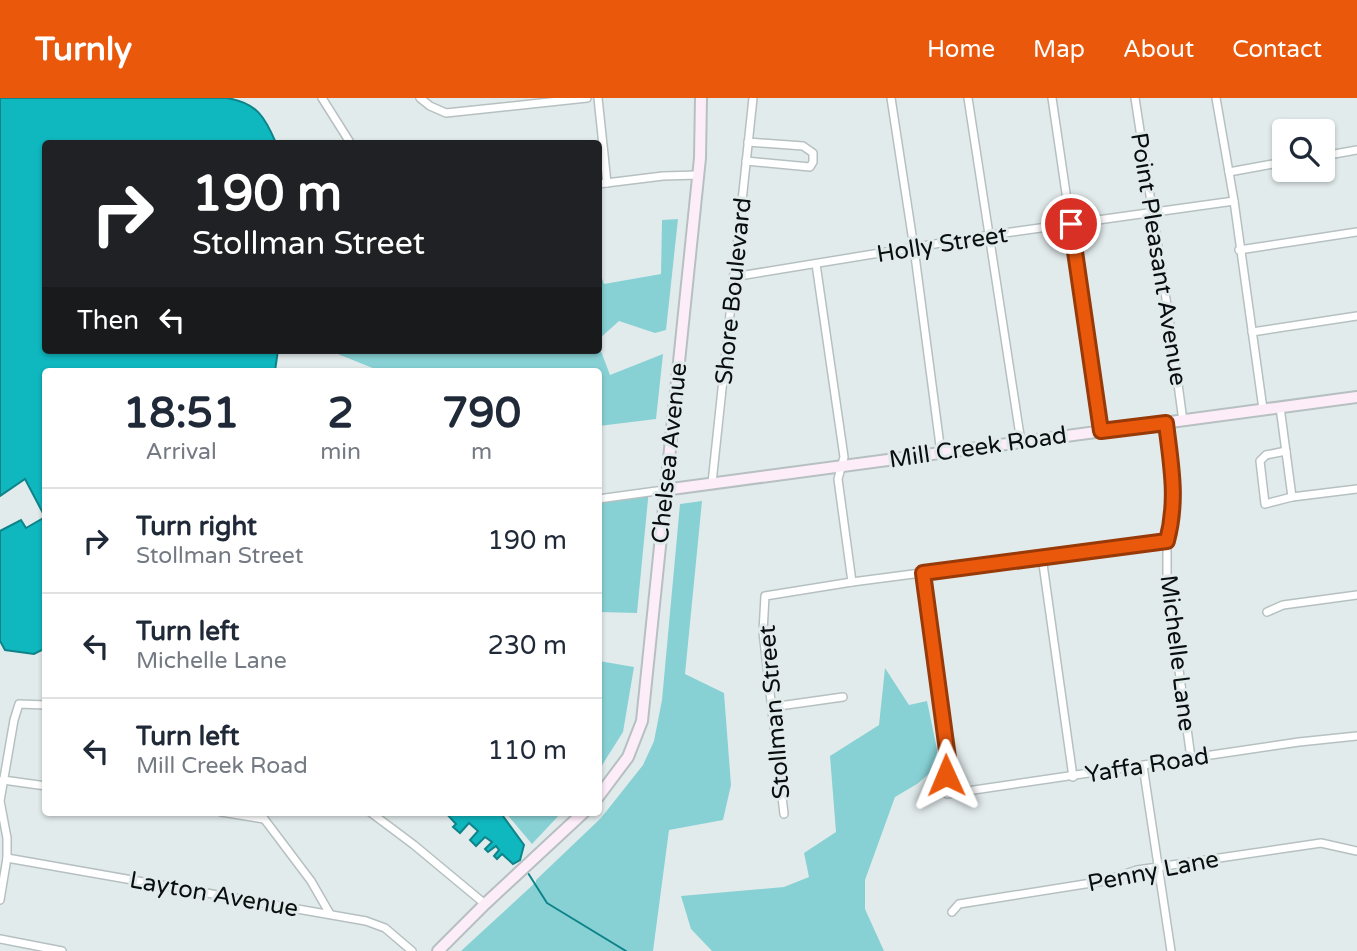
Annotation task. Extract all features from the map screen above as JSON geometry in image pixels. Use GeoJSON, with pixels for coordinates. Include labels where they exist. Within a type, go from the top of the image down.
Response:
{"type":"FeatureCollection","features":[{"type":"Feature","properties":{"kind":"main road","name":"Chelsea Avenue"},"geometry":{"type":"LineString","coordinates":[[602,792],[628,757],[642,721],[698,176],[701,98]]}},
{"type":"Feature","properties":{"kind":"main road","name":"Mill Creek Road"},"geometry":{"type":"LineString","coordinates":[[664,490],[1357,397]]}},
{"type":"Feature","properties":{"kind":"main road"},"geometry":{"type":"LineString","coordinates":[[438,951],[580,816]]}},
{"type":"Feature","properties":{"kind":"street"},"geometry":{"type":"LineString","coordinates":[[322,98],[348,140]]}},
{"type":"Feature","properties":{"kind":"street"},"geometry":{"type":"LineString","coordinates":[[420,98],[446,113],[587,98]]}},
{"type":"Feature","properties":{"kind":"street"},"geometry":{"type":"LineString","coordinates":[[598,98],[600,140]]}},
{"type":"Feature","properties":{"kind":"street","name":"Shore Boulevard"},"geometry":{"type":"LineString","coordinates":[[712,483],[752,98]]}},
{"type":"Feature","properties":{"kind":"street"},"geometry":{"type":"LineString","coordinates":[[891,98],[941,453]]}},
{"type":"Feature","properties":{"kind":"street"},"geometry":{"type":"LineString","coordinates":[[968,98],[1021,442]]}},
{"type":"Feature","properties":{"kind":"street"},"geometry":{"type":"LineString","coordinates":[[1052,98],[1101,431]]}},
{"type":"Feature","properties":{"kind":"street","name":"Point Pleasant Avenue"},"geometry":{"type":"LineString","coordinates":[[1135,98],[1183,421]]}},
{"type":"Feature","properties":{"kind":"street"},"geometry":{"type":"LineString","coordinates":[[1216,98],[1234,201],[1263,409]]}},
{"type":"Feature","properties":{"kind":"street"},"geometry":{"type":"LineString","coordinates":[[746,161],[810,166],[813,162],[813,153],[803,146],[748,142]]}},
{"type":"Feature","properties":{"kind":"street"},"geometry":{"type":"LineString","coordinates":[[1335,154],[1357,150]]}},
{"type":"Feature","properties":{"kind":"street"},"geometry":{"type":"LineString","coordinates":[[1229,172],[1272,164]]}},
{"type":"Feature","properties":{"kind":"street"},"geometry":{"type":"LineString","coordinates":[[603,184],[663,176],[698,176]]}},
{"type":"Feature","properties":{"kind":"street","name":"Holly Street"},"geometry":{"type":"LineString","coordinates":[[733,277],[990,235],[1234,201]]}},
{"type":"Feature","properties":{"kind":"street"},"geometry":{"type":"LineString","coordinates":[[1239,250],[1357,233]]}},
{"type":"Feature","properties":{"kind":"street"},"geometry":{"type":"LineString","coordinates":[[816,264],[844,457],[838,479],[852,582]]}},
{"type":"Feature","properties":{"kind":"street"},"geometry":{"type":"LineString","coordinates":[[1252,332],[1357,316]]}},
{"type":"Feature","properties":{"kind":"street"},"geometry":{"type":"LineString","coordinates":[[1280,407],[1292,498]]}},
{"type":"Feature","properties":{"kind":"street","name":"Michelle Lane"},"geometry":{"type":"LineString","coordinates":[[1166,423],[1174,497],[1167,541],[1167,582],[1191,758]]}},
{"type":"Feature","properties":{"kind":"street"},"geometry":{"type":"LineString","coordinates":[[1286,451],[1266,455],[1260,461],[1265,504],[1357,489]]}},
{"type":"Feature","properties":{"kind":"street","name":"Mill Creek Road"},"geometry":{"type":"LineString","coordinates":[[602,498],[664,490]]}},
{"type":"Feature","properties":{"kind":"street","name":"Stollman Street"},"geometry":{"type":"LineString","coordinates":[[784,814],[763,632],[765,596],[1167,541]]}},
{"type":"Feature","properties":{"kind":"street"},"geometry":{"type":"LineString","coordinates":[[1042,557],[1073,777]]}},
{"type":"Feature","properties":{"kind":"street","name":"Yaffa Road"},"geometry":{"type":"LineString","coordinates":[[923,573],[948,758],[946,775],[940,786],[947,794],[1299,742],[1357,736]]}},
{"type":"Feature","properties":{"kind":"street"},"geometry":{"type":"LineString","coordinates":[[1267,612],[1283,605],[1357,595]]}},
{"type":"Feature","properties":{"kind":"street"},"geometry":{"type":"LineString","coordinates":[[772,707],[843,697]]}},
{"type":"Feature","properties":{"kind":"street"},"geometry":{"type":"LineString","coordinates":[[0,900],[7,858],[7,838],[0,801],[14,720],[19,704],[42,705]]}},
{"type":"Feature","properties":{"kind":"street"},"geometry":{"type":"LineString","coordinates":[[1143,766],[1171,951]]}},
{"type":"Feature","properties":{"kind":"street"},"geometry":{"type":"LineString","coordinates":[[3,780],[42,785]]}},
{"type":"Feature","properties":{"kind":"street"},"geometry":{"type":"LineString","coordinates":[[246,816],[265,819]]}},
{"type":"Feature","properties":{"kind":"street"},"geometry":{"type":"LineString","coordinates":[[262,816],[311,881],[330,914]]}},
{"type":"Feature","properties":{"kind":"street"},"geometry":{"type":"LineString","coordinates":[[375,816],[485,904]]}},
{"type":"Feature","properties":{"kind":"street","name":"Penny Lane"},"geometry":{"type":"LineString","coordinates":[[951,912],[959,904],[1104,881],[1137,870],[1321,843],[1357,851]]}},
{"type":"Feature","properties":{"kind":"street","name":"Layton Avenue"},"geometry":{"type":"LineString","coordinates":[[7,858],[366,921],[385,928],[412,951]]}},
{"type":"Feature","properties":{"kind":"street"},"geometry":{"type":"LineString","coordinates":[[0,939],[58,951]]}},
{"type":"Feature","properties":{"kind":"shaded area"},"geometry":{"type":"Polygon","coordinates":[[[0,98],[227,98],[246,103],[264,119],[275,140],[42,140],[42,354],[277,354],[275,368],[42,368],[42,511],[25,479],[0,496],[0,98]]]}},
{"type":"Feature","properties":{"kind":"shaded area"},"geometry":{"type":"Polygon","coordinates":[[[678,219],[666,330],[655,333],[619,321],[602,336],[602,278],[604,284],[661,274],[662,220],[678,219]]]}},
{"type":"Feature","properties":{"kind":"shaded area"},"geometry":{"type":"Polygon","coordinates":[[[338,354],[602,354],[610,375],[663,354],[656,419],[602,426],[602,368],[373,368],[338,354]]]}},
{"type":"Feature","properties":{"kind":"shaded area"},"geometry":{"type":"Polygon","coordinates":[[[649,489],[637,613],[602,612],[602,495],[649,489]]]}},
{"type":"Feature","properties":{"kind":"shaded area"},"geometry":{"type":"Polygon","coordinates":[[[702,501],[685,674],[724,693],[731,785],[723,820],[669,830],[653,951],[461,951],[601,818],[643,765],[654,741],[662,700],[680,504],[702,501]]]}},
{"type":"Feature","properties":{"kind":"shaded area"},"geometry":{"type":"Polygon","coordinates":[[[42,519],[42,650],[34,654],[5,650],[0,641],[0,531],[21,520],[26,528],[42,519]]]}},
{"type":"Feature","properties":{"kind":"shaded area"},"geometry":{"type":"Polygon","coordinates":[[[602,662],[634,667],[623,732],[602,765],[602,662]]]}},
{"type":"Feature","properties":{"kind":"shaded area"},"geometry":{"type":"Polygon","coordinates":[[[885,668],[909,705],[927,701],[940,764],[917,784],[895,797],[865,880],[865,909],[884,951],[712,951],[691,929],[681,896],[784,887],[809,877],[804,853],[836,832],[830,756],[879,725],[885,668]]]}},
{"type":"Feature","properties":{"kind":"shaded area"},"geometry":{"type":"Polygon","coordinates":[[[449,816],[503,816],[524,845],[520,860],[513,864],[502,854],[497,859],[494,856],[499,850],[496,846],[488,852],[485,849],[492,842],[485,837],[476,846],[470,840],[478,831],[469,823],[460,833],[453,827],[456,824],[449,816]]]}},
{"type":"Feature","properties":{"kind":"shaded area"},"geometry":{"type":"Polygon","coordinates":[[[508,816],[558,816],[532,844],[508,816]]]}},
{"type":"Feature","properties":{"kind":"waterway"},"geometry":{"type":"LineString","coordinates":[[528,873],[547,903],[626,951]]}},
{"type":"Feature","properties":{"kind":"route"},"geometry":{"type":"LineString","coordinates":[[946,775],[948,758],[923,573],[1167,541],[1172,520],[1173,479],[1166,423],[1101,431],[1071,224]]}}]}
